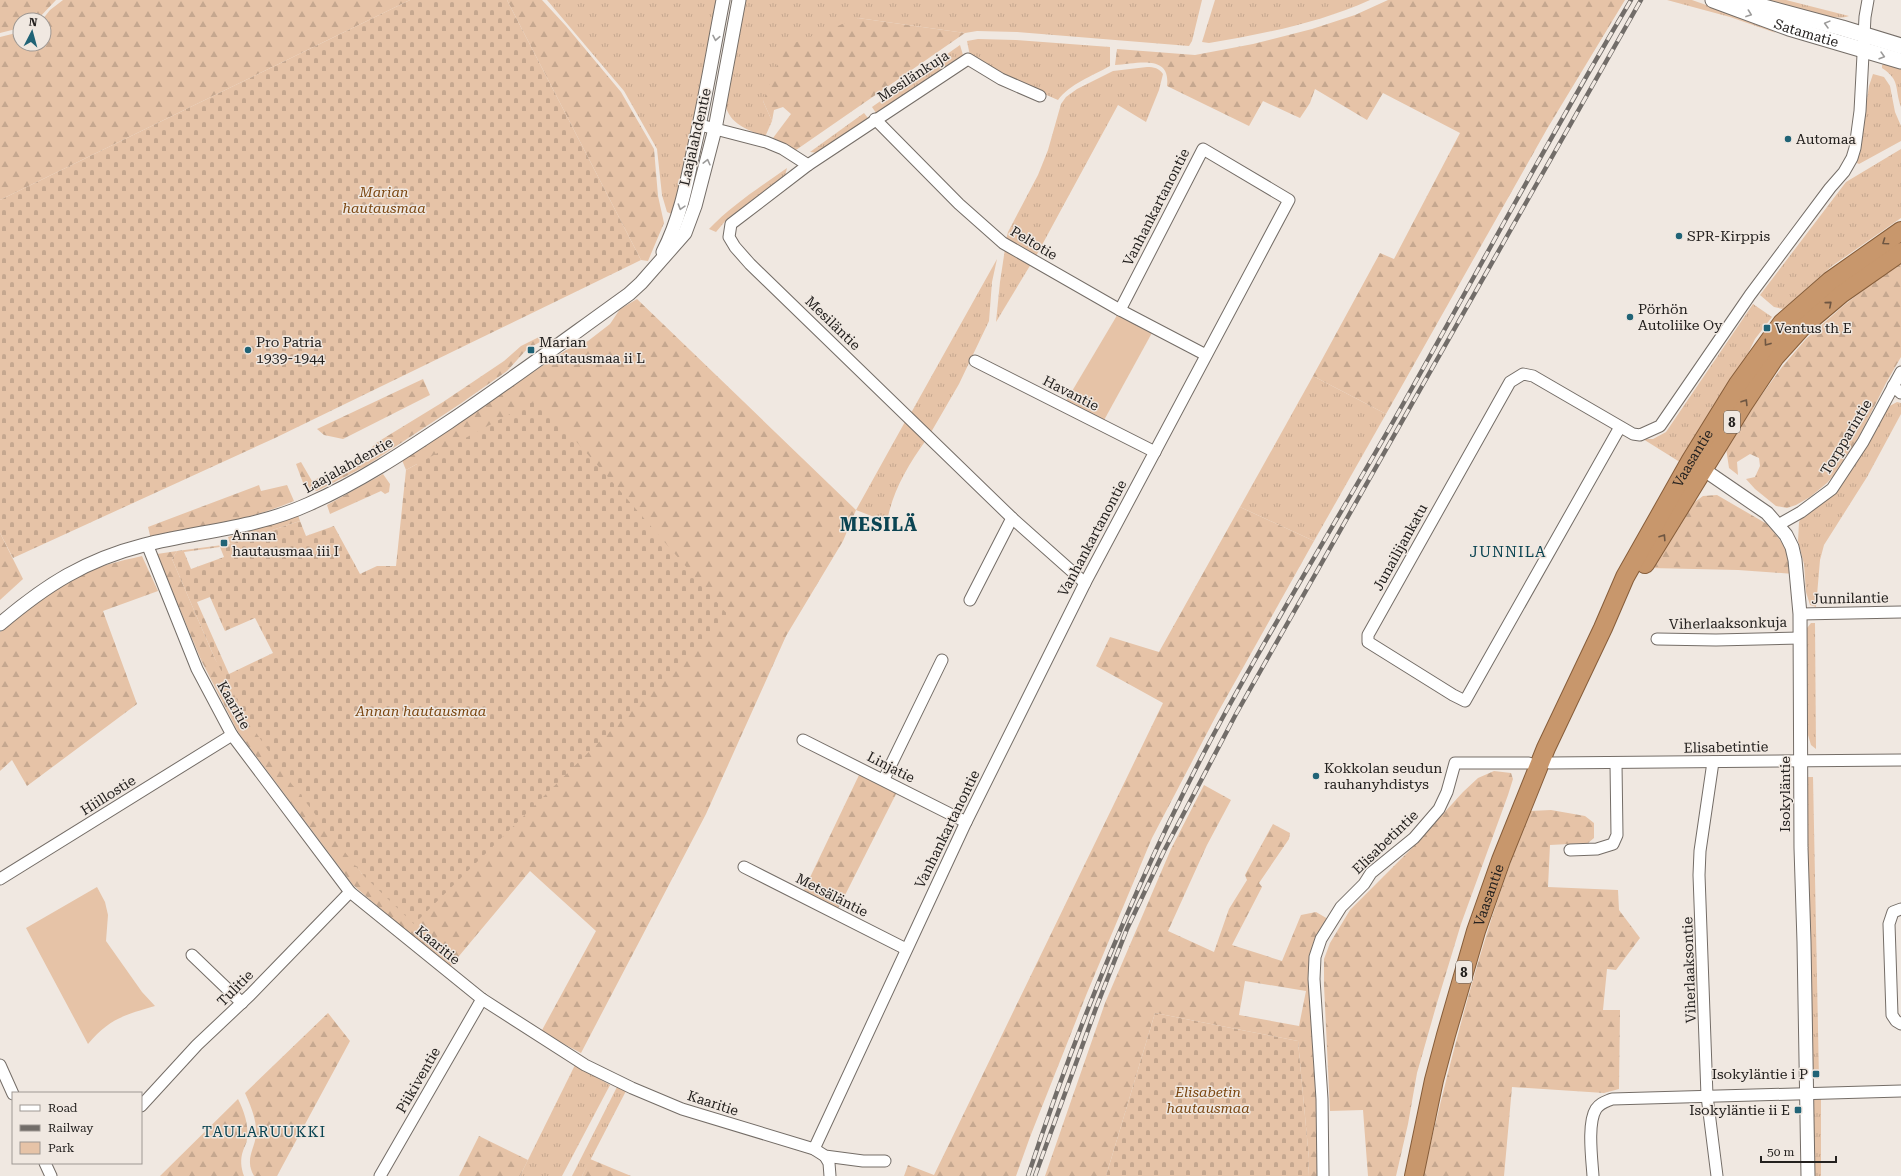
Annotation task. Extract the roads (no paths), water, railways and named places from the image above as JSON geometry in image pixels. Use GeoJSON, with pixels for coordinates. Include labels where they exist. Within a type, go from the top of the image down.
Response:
{"type":"FeatureCollection","features":[{"type":"Feature","properties":{"kind":"highway","name":"Vaasantie"},"geometry":{"type":"LineString","coordinates":[[1697,465],[1738,384],[1782,323],[1830,281],[1901,231]]}},
{"type":"Feature","properties":{"kind":"highway","name":"Vaasantie"},"geometry":{"type":"LineString","coordinates":[[1414,1176],[1442,1050],[1476,931],[1546,748],[1626,576],[1697,465],[1761,377],[1789,342],[1802,327],[1841,294],[1901,252]]}},
{"type":"Feature","properties":{"kind":"main road","name":"Satamatie"},"geometry":{"type":"LineString","coordinates":[[1713,0],[1789,28],[1901,61]]}},
{"type":"Feature","properties":{"kind":"main road","name":"Satamatie"},"geometry":{"type":"LineString","coordinates":[[1738,0],[1901,46]]}},
{"type":"Feature","properties":{"kind":"street","name":"Laajalahdentie"},"geometry":{"type":"LineString","coordinates":[[654,270],[674,228],[682,202],[700,125],[723,0]]}},
{"type":"Feature","properties":{"kind":"street","name":"Laajalahdentie"},"geometry":{"type":"LineString","coordinates":[[0,624],[29,600],[74,570],[119,552],[147,544],[257,522],[307,506],[350,485],[384,466],[504,384],[629,294],[654,270],[685,233],[695,206],[715,129],[739,0]]}},
{"type":"Feature","properties":{"kind":"street"},"geometry":{"type":"LineString","coordinates":[[1620,427],[1633,434],[1640,435],[1660,426],[1750,295],[1830,188],[1844,172],[1852,158],[1857,134],[1868,0]]}},
{"type":"Feature","properties":{"kind":"street","name":"Mesilänkuja"},"geometry":{"type":"LineString","coordinates":[[808,165],[968,59],[1001,79],[1040,96]]}},
{"type":"Feature","properties":{"kind":"street","name":"Peltotie"},"geometry":{"type":"LineString","coordinates":[[876,119],[959,204],[1003,243],[1120,310],[1206,355]]}},
{"type":"Feature","properties":{"kind":"street"},"geometry":{"type":"LineString","coordinates":[[700,125],[766,142],[783,149],[808,165]]}},
{"type":"Feature","properties":{"kind":"street","name":"Vanhankartanontie"},"geometry":{"type":"LineString","coordinates":[[814,1150],[966,822],[1085,583],[1288,200],[1202,149],[1120,310]]}},
{"type":"Feature","properties":{"kind":"street","name":"Mesiläntie"},"geometry":{"type":"LineString","coordinates":[[808,165],[731,224],[729,237],[732,242],[750,264],[1012,518],[1085,583]]}},
{"type":"Feature","properties":{"kind":"street","name":"Havantie"},"geometry":{"type":"LineString","coordinates":[[975,361],[1155,452]]}},
{"type":"Feature","properties":{"kind":"street","name":"Torpparintie"},"geometry":{"type":"LineString","coordinates":[[1778,525],[1801,512],[1832,489],[1897,389],[1901,372]]}},
{"type":"Feature","properties":{"kind":"street","name":"Junailijankatu"},"geometry":{"type":"LineString","coordinates":[[1523,374],[1533,376],[1620,427],[1465,701],[1370,644],[1367,640],[1368,635],[1503,392],[1510,382],[1523,374]]}},
{"type":"Feature","properties":{"kind":"street","name":"Isokyläntie"},"geometry":{"type":"LineString","coordinates":[[1697,465],[1757,505],[1786,535],[1794,554],[1800,614],[1800,848],[1804,942],[1808,1176]]}},
{"type":"Feature","properties":{"kind":"street"},"geometry":{"type":"LineString","coordinates":[[970,600],[1012,518]]}},
{"type":"Feature","properties":{"kind":"street","name":"Kaaritie"},"geometry":{"type":"LineString","coordinates":[[147,544],[197,669],[232,735],[350,892],[482,999],[585,1065],[632,1088],[682,1109],[814,1150],[825,1156],[863,1161],[885,1161]]}},
{"type":"Feature","properties":{"kind":"street","name":"Junnilantie"},"geometry":{"type":"LineString","coordinates":[[1800,614],[1901,612]]}},
{"type":"Feature","properties":{"kind":"street","name":"Viherlaaksonkuja"},"geometry":{"type":"LineString","coordinates":[[1657,639],[1716,640],[1800,638]]}},
{"type":"Feature","properties":{"kind":"street"},"geometry":{"type":"LineString","coordinates":[[884,779],[942,660]]}},
{"type":"Feature","properties":{"kind":"street","name":"Hiillostie"},"geometry":{"type":"LineString","coordinates":[[0,879],[232,735]]}},
{"type":"Feature","properties":{"kind":"street","name":"Linjatie"},"geometry":{"type":"LineString","coordinates":[[802,740],[884,779],[966,822]]}},
{"type":"Feature","properties":{"kind":"street","name":"Elisabetintie"},"geometry":{"type":"LineString","coordinates":[[1550,763],[1616,764],[1901,760]]}},
{"type":"Feature","properties":{"kind":"street","name":"Viherlaaksontie"},"geometry":{"type":"LineString","coordinates":[[1713,762],[1701,843],[1699,875],[1707,1096],[1717,1176]]}},
{"type":"Feature","properties":{"kind":"street","name":"Elisabetintie"},"geometry":{"type":"LineString","coordinates":[[1323,1176],[1322,1085],[1314,979],[1315,957],[1320,939],[1334,916],[1371,873],[1414,838],[1439,809],[1447,792],[1455,763],[1529,764]]}},
{"type":"Feature","properties":{"kind":"street"},"geometry":{"type":"LineString","coordinates":[[1570,850],[1597,850],[1613,844],[1617,835],[1616,764]]}},
{"type":"Feature","properties":{"kind":"street","name":"Metsäläntie"},"geometry":{"type":"LineString","coordinates":[[744,867],[906,949]]}},
{"type":"Feature","properties":{"kind":"street","name":"Tulitie"},"geometry":{"type":"LineString","coordinates":[[142,1105],[197,1045],[242,1003],[350,892]]}},
{"type":"Feature","properties":{"kind":"street"},"geometry":{"type":"LineString","coordinates":[[1901,909],[1893,912],[1889,924],[1892,1014],[1896,1021],[1901,1024]]}},
{"type":"Feature","properties":{"kind":"street"},"geometry":{"type":"LineString","coordinates":[[192,955],[242,1003]]}},
{"type":"Feature","properties":{"kind":"street","name":"Piikiventie"},"geometry":{"type":"LineString","coordinates":[[380,1176],[482,999]]}},
{"type":"Feature","properties":{"kind":"street"},"geometry":{"type":"LineString","coordinates":[[0,1065],[4,1085],[12,1093]]}},
{"type":"Feature","properties":{"kind":"street"},"geometry":{"type":"LineString","coordinates":[[1593,1176],[1591,1127],[1594,1112],[1602,1103],[1627,1098],[1901,1091]]}},
{"type":"Feature","properties":{"kind":"street"},"geometry":{"type":"LineString","coordinates":[[825,1156],[829,1163],[830,1176]]}},
{"type":"Feature","properties":{"kind":"street"},"geometry":{"type":"LineString","coordinates":[[45,1164],[51,1176]]}},
{"type":"Feature","properties":{"kind":"railway"},"geometry":{"type":"LineString","coordinates":[[1028,1176],[1091,1000],[1140,885],[1194,772],[1243,681],[1389,429],[1539,160],[1631,0]]}},
{"type":"Feature","properties":{"kind":"railway"},"geometry":{"type":"LineString","coordinates":[[1035,1176],[1096,1008],[1127,929],[1164,851],[1236,714],[1641,0]]}},
{"type":"Feature","properties":{"kind":"place","name":"Automaa"},"geometry":{"type":"Point","coordinates":[1788,139]}},
{"type":"Feature","properties":{"kind":"place","name":"SPR-Kirppis"},"geometry":{"type":"Point","coordinates":[1679,236]}},
{"type":"Feature","properties":{"kind":"place","name":"Pörhön Autoliike Oy"},"geometry":{"type":"Point","coordinates":[1630,317]}},
{"type":"Feature","properties":{"kind":"place","name":"Ventus th E"},"geometry":{"type":"Point","coordinates":[1767,328]}},
{"type":"Feature","properties":{"kind":"place","name":"Pro Patria 1939-1944"},"geometry":{"type":"Point","coordinates":[248,350]}},
{"type":"Feature","properties":{"kind":"place","name":"Marian hautausmaa ii L"},"geometry":{"type":"Point","coordinates":[531,350]}},
{"type":"Feature","properties":{"kind":"place","name":"Annan hautausmaa iii I"},"geometry":{"type":"Point","coordinates":[224,543]}},
{"type":"Feature","properties":{"kind":"place","name":"Kokkolan seudun rauhanyhdistys"},"geometry":{"type":"Point","coordinates":[1316,776]}},
{"type":"Feature","properties":{"kind":"place","name":"Isokyläntie i P"},"geometry":{"type":"Point","coordinates":[1816,1074]}},
{"type":"Feature","properties":{"kind":"place","name":"Isokyläntie ii E"},"geometry":{"type":"Point","coordinates":[1798,1110]}},
{"type":"Feature","properties":{"kind":"district","name":"MESILÄ"},"geometry":{"type":"Point","coordinates":[879,524]}},
{"type":"Feature","properties":{"kind":"district","name":"JUNNILA"},"geometry":{"type":"Point","coordinates":[1508,552]}},
{"type":"Feature","properties":{"kind":"district","name":"TAULARUUKKI"},"geometry":{"type":"Point","coordinates":[264,1132]}},
{"type":"Feature","properties":{"kind":"park label","name":"Marian hautausmaa"},"geometry":{"type":"Point","coordinates":[384,200]}},
{"type":"Feature","properties":{"kind":"park label","name":"Annan hautausmaa"},"geometry":{"type":"Point","coordinates":[421,711]}},
{"type":"Feature","properties":{"kind":"park label","name":"Elisabetin hautausmaa"},"geometry":{"type":"Point","coordinates":[1208,1100]}}]}
